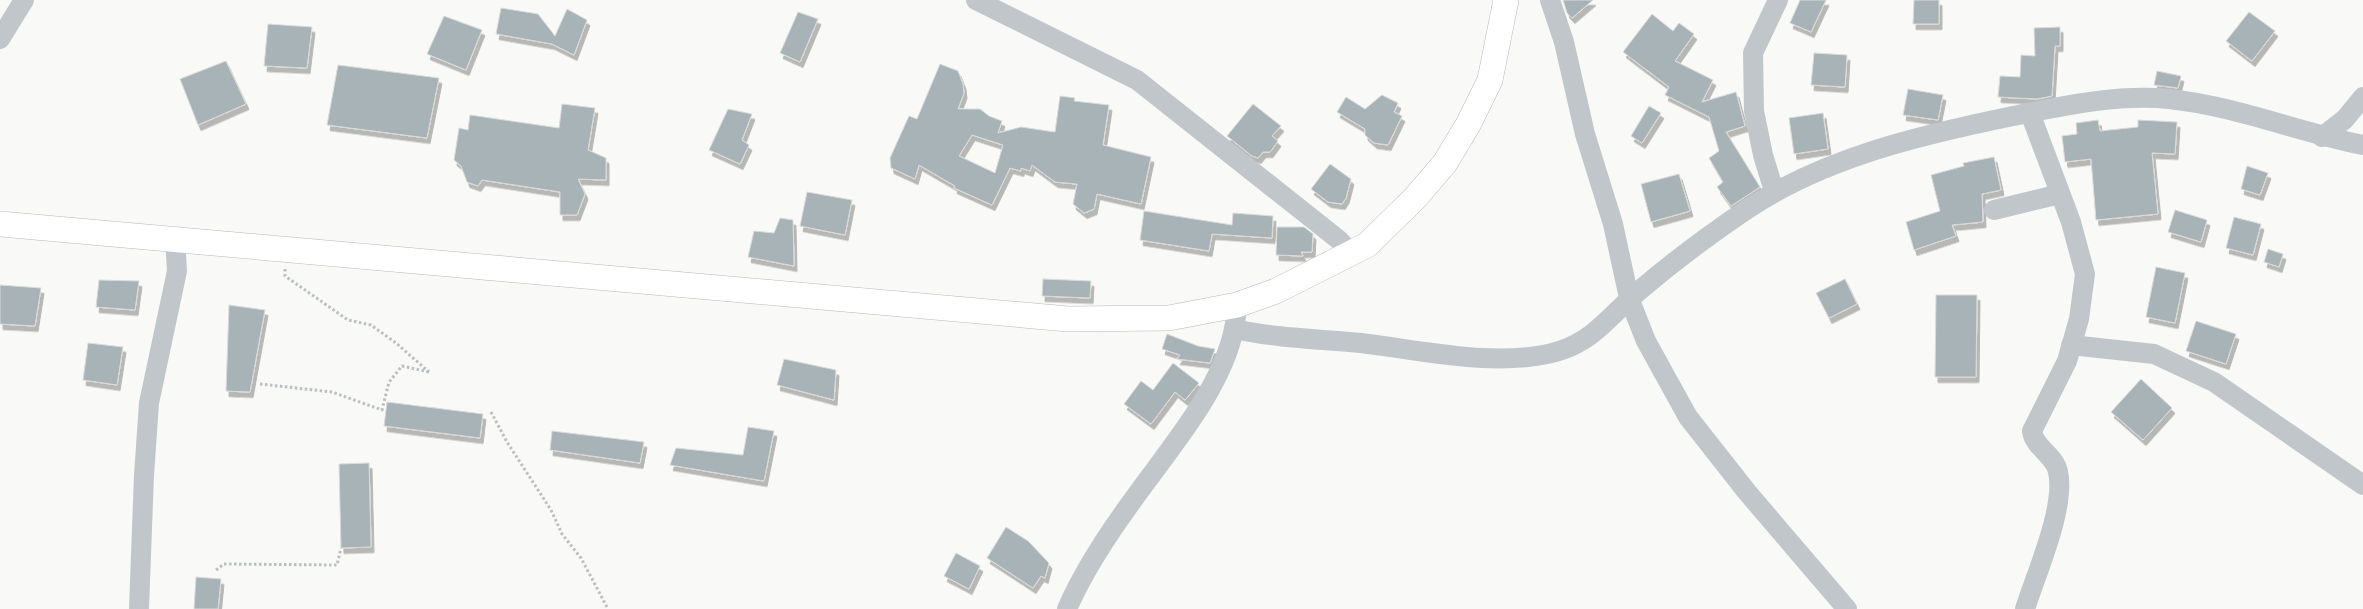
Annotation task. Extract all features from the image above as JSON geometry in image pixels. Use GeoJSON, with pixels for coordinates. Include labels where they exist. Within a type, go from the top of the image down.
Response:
{"type":"FeatureCollection","features":[{"type":"Feature","properties":{"kind":"main road"},"geometry":{"type":"LineString","coordinates":[[0,224],[175,238],[1068,319],[1235,317],[1276,291],[1367,245],[1415,198],[1445,163],[1490,80],[1506,0]]}},
{"type":"Feature","properties":{"kind":"street"},"geometry":{"type":"LineString","coordinates":[[0,39],[24,0]]}},
{"type":"Feature","properties":{"kind":"street"},"geometry":{"type":"LineString","coordinates":[[976,0],[1137,80],[1339,240],[1351,254]]}},
{"type":"Feature","properties":{"kind":"street"},"geometry":{"type":"LineString","coordinates":[[1550,0],[1564,42],[1585,134],[1613,224],[1629,298],[1646,340],[1688,417],[1747,492],[1847,609]]}},
{"type":"Feature","properties":{"kind":"street"},"geometry":{"type":"LineString","coordinates":[[1774,191],[1763,155],[1754,111],[1753,53],[1778,0]]}},
{"type":"Feature","properties":{"kind":"street"},"geometry":{"type":"LineString","coordinates":[[1067,609],[1080,580],[1130,504],[1173,448],[1219,371],[1235,317],[1261,334],[1358,343],[1482,358],[1542,356],[1562,350],[1584,340],[1609,321],[1629,298],[1689,248],[1774,191],[1834,165],[1927,134],[2030,113],[2050,107],[2144,97],[2236,110],[2322,137],[2354,143]]}},
{"type":"Feature","properties":{"kind":"street"},"geometry":{"type":"LineString","coordinates":[[2322,137],[2344,119],[2363,97]]}},
{"type":"Feature","properties":{"kind":"street"},"geometry":{"type":"LineString","coordinates":[[2025,609],[2058,505],[2058,472],[2053,461],[2033,438],[2032,431],[2067,361],[2079,319],[2085,274],[2071,222],[2030,113]]}},
{"type":"Feature","properties":{"kind":"street"},"geometry":{"type":"LineString","coordinates":[[2344,119],[2354,143]]}},
{"type":"Feature","properties":{"kind":"street"},"geometry":{"type":"LineString","coordinates":[[1994,210],[2060,194]]}},
{"type":"Feature","properties":{"kind":"street"},"geometry":{"type":"LineString","coordinates":[[139,609],[144,475],[149,403],[177,271],[175,238]]}},
{"type":"Feature","properties":{"kind":"street"},"geometry":{"type":"LineString","coordinates":[[2071,345],[2154,354],[2214,382],[2363,485]]}},
{"type":"Feature","properties":{"kind":"path"},"geometry":{"type":"LineString","coordinates":[[260,384],[332,392],[382,410],[389,382],[402,366],[429,372],[396,343],[371,325],[348,320],[285,276],[282,248]]}},
{"type":"Feature","properties":{"kind":"path"},"geometry":{"type":"LineString","coordinates":[[491,412],[507,442],[551,510],[562,534],[580,558],[608,609]]}},
{"type":"Feature","properties":{"kind":"path"},"geometry":{"type":"LineString","coordinates":[[216,570],[224,564],[337,565],[341,548]]}},
{"type":"Feature","properties":{"kind":"building"},"geometry":{"type":"Polygon","coordinates":[[[1563,0],[1593,0],[1572,18],[1567,13],[1563,0]]]}},
{"type":"Feature","properties":{"kind":"building"},"geometry":{"type":"Polygon","coordinates":[[[1800,0],[1826,0],[1811,32],[1790,23],[1800,0]]]}},
{"type":"Feature","properties":{"kind":"building"},"geometry":{"type":"Polygon","coordinates":[[[1914,0],[1939,0],[1939,24],[1913,24],[1914,0]]]}},
{"type":"Feature","properties":{"kind":"building"},"geometry":{"type":"Polygon","coordinates":[[[501,8],[538,14],[555,36],[567,9],[587,20],[574,55],[552,44],[496,34],[501,8]]]}},
{"type":"Feature","properties":{"kind":"building"},"geometry":{"type":"Polygon","coordinates":[[[798,12],[818,19],[800,62],[780,53],[798,12]]]}},
{"type":"Feature","properties":{"kind":"building"},"geometry":{"type":"Polygon","coordinates":[[[2249,12],[2275,31],[2252,61],[2226,41],[2249,12]]]}},
{"type":"Feature","properties":{"kind":"building"},"geometry":{"type":"Polygon","coordinates":[[[1652,14],[1673,31],[1679,23],[1694,34],[1675,61],[1713,80],[1702,102],[1736,92],[1745,126],[1726,132],[1760,187],[1731,206],[1717,187],[1723,182],[1709,158],[1719,151],[1709,117],[1665,95],[1669,87],[1623,52],[1652,14]]]}},
{"type":"Feature","properties":{"kind":"building"},"geometry":{"type":"Polygon","coordinates":[[[444,16],[482,30],[466,70],[427,54],[444,16]]]}},
{"type":"Feature","properties":{"kind":"building"},"geometry":{"type":"Polygon","coordinates":[[[268,24],[312,27],[307,68],[264,66],[268,24]]]}},
{"type":"Feature","properties":{"kind":"building"},"geometry":{"type":"Polygon","coordinates":[[[2060,27],[2060,46],[2055,46],[2052,96],[2037,99],[1998,97],[2000,76],[2020,77],[2021,55],[2035,56],[2034,28],[2060,27]]]}},
{"type":"Feature","properties":{"kind":"building"},"geometry":{"type":"Polygon","coordinates":[[[1814,53],[1847,55],[1845,87],[1811,85],[1814,53]]]}},
{"type":"Feature","properties":{"kind":"building"},"geometry":{"type":"Polygon","coordinates":[[[226,61],[246,104],[198,125],[180,79],[226,61]]]}},
{"type":"Feature","properties":{"kind":"building"},"geometry":{"type":"Polygon","coordinates":[[[940,64],[958,71],[964,93],[958,109],[980,109],[989,116],[1002,121],[998,133],[1021,127],[1055,132],[1060,96],[1075,98],[1074,101],[1109,105],[1103,145],[1151,157],[1141,204],[1097,194],[1094,209],[1084,213],[1073,204],[1077,184],[1055,182],[1032,165],[1030,171],[1021,168],[1021,171],[1010,168],[992,205],[954,188],[955,186],[919,165],[915,179],[891,168],[890,158],[909,116],[917,119],[940,64]],[[972,135],[959,156],[995,173],[1003,145],[972,135]]]}},
{"type":"Feature","properties":{"kind":"building"},"geometry":{"type":"Polygon","coordinates":[[[338,65],[439,78],[427,138],[327,125],[338,65]]]}},
{"type":"Feature","properties":{"kind":"building"},"geometry":{"type":"Polygon","coordinates":[[[2157,71],[2181,76],[2178,88],[2154,85],[2157,71]]]}},
{"type":"Feature","properties":{"kind":"building"},"geometry":{"type":"Polygon","coordinates":[[[1908,89],[1943,95],[1938,120],[1903,115],[1908,89]]]}},
{"type":"Feature","properties":{"kind":"building"},"geometry":{"type":"Polygon","coordinates":[[[1382,95],[1398,103],[1394,112],[1402,116],[1388,145],[1374,143],[1365,135],[1365,129],[1337,112],[1346,97],[1365,109],[1382,95]]]}},
{"type":"Feature","properties":{"kind":"building"},"geometry":{"type":"Polygon","coordinates":[[[562,104],[595,108],[588,150],[606,158],[606,180],[578,179],[585,194],[577,215],[560,215],[560,192],[482,180],[478,186],[467,182],[461,166],[454,160],[459,128],[468,130],[470,115],[559,128],[562,104]]]}},
{"type":"Feature","properties":{"kind":"building"},"geometry":{"type":"Polygon","coordinates":[[[1253,104],[1281,126],[1272,136],[1278,141],[1270,152],[1263,152],[1258,158],[1252,156],[1227,136],[1253,104]]]}},
{"type":"Feature","properties":{"kind":"building"},"geometry":{"type":"Polygon","coordinates":[[[1649,106],[1661,113],[1642,143],[1631,136],[1649,106]]]}},
{"type":"Feature","properties":{"kind":"building"},"geometry":{"type":"Polygon","coordinates":[[[728,109],[752,114],[742,140],[749,145],[740,164],[709,150],[728,109]]]}},
{"type":"Feature","properties":{"kind":"building"},"geometry":{"type":"Polygon","coordinates":[[[1823,113],[1828,149],[1794,154],[1789,118],[1823,113]]]}},
{"type":"Feature","properties":{"kind":"building"},"geometry":{"type":"Polygon","coordinates":[[[2098,120],[2100,131],[2138,127],[2138,120],[2177,122],[2175,154],[2152,153],[2158,214],[2096,220],[2091,159],[2065,162],[2062,136],[2077,134],[2076,123],[2098,120]]]}},
{"type":"Feature","properties":{"kind":"building"},"geometry":{"type":"Polygon","coordinates":[[[1994,157],[2001,190],[1982,194],[1983,222],[1952,225],[1956,236],[1914,250],[1906,222],[1940,211],[1931,175],[1964,166],[1963,163],[1994,157]]]}},
{"type":"Feature","properties":{"kind":"building"},"geometry":{"type":"Polygon","coordinates":[[[1330,164],[1351,179],[1346,198],[1342,204],[1328,202],[1311,189],[1330,164]]]}},
{"type":"Feature","properties":{"kind":"building"},"geometry":{"type":"Polygon","coordinates":[[[2247,166],[2268,173],[2260,195],[2241,189],[2247,166]]]}},
{"type":"Feature","properties":{"kind":"building"},"geometry":{"type":"Polygon","coordinates":[[[1679,174],[1690,211],[1651,222],[1641,184],[1679,174]]]}},
{"type":"Feature","properties":{"kind":"building"},"geometry":{"type":"Polygon","coordinates":[[[807,192],[852,200],[845,235],[800,226],[807,192]]]}},
{"type":"Feature","properties":{"kind":"building"},"geometry":{"type":"Polygon","coordinates":[[[2175,210],[2207,220],[2201,242],[2168,232],[2175,210]]]}},
{"type":"Feature","properties":{"kind":"building"},"geometry":{"type":"Polygon","coordinates":[[[1144,211],[1232,225],[1233,213],[1273,216],[1272,238],[1212,234],[1209,251],[1140,240],[1144,211]]]}},
{"type":"Feature","properties":{"kind":"building"},"geometry":{"type":"Polygon","coordinates":[[[2234,217],[2261,224],[2253,255],[2226,248],[2234,217]]]}},
{"type":"Feature","properties":{"kind":"building"},"geometry":{"type":"Polygon","coordinates":[[[780,218],[793,220],[794,266],[748,257],[754,231],[774,233],[780,218]]]}},
{"type":"Feature","properties":{"kind":"building"},"geometry":{"type":"Polygon","coordinates":[[[1277,227],[1304,227],[1313,234],[1312,252],[1301,252],[1303,256],[1276,255],[1277,227]]]}},
{"type":"Feature","properties":{"kind":"building"},"geometry":{"type":"Polygon","coordinates":[[[2268,249],[2283,254],[2279,267],[2264,262],[2268,249]]]}},
{"type":"Feature","properties":{"kind":"building"},"geometry":{"type":"Polygon","coordinates":[[[2156,267],[2185,273],[2175,323],[2146,317],[2156,267]]]}},
{"type":"Feature","properties":{"kind":"building"},"geometry":{"type":"Polygon","coordinates":[[[1043,279],[1091,281],[1090,298],[1042,296],[1043,279]]]}},
{"type":"Feature","properties":{"kind":"building"},"geometry":{"type":"Polygon","coordinates":[[[1845,279],[1857,304],[1829,318],[1816,293],[1845,279]]]}},
{"type":"Feature","properties":{"kind":"building"},"geometry":{"type":"Polygon","coordinates":[[[99,280],[139,281],[135,310],[96,307],[99,280]]]}},
{"type":"Feature","properties":{"kind":"building"},"geometry":{"type":"Polygon","coordinates":[[[0,285],[41,288],[35,326],[0,324],[0,285]]]}},
{"type":"Feature","properties":{"kind":"building"},"geometry":{"type":"Polygon","coordinates":[[[1936,295],[1977,295],[1976,377],[1935,377],[1936,295]]]}},
{"type":"Feature","properties":{"kind":"building"},"geometry":{"type":"Polygon","coordinates":[[[229,305],[265,310],[250,392],[226,391],[229,305]]]}},
{"type":"Feature","properties":{"kind":"building"},"geometry":{"type":"Polygon","coordinates":[[[2196,321],[2236,334],[2226,364],[2186,351],[2196,321]]]}},
{"type":"Feature","properties":{"kind":"building"},"geometry":{"type":"Polygon","coordinates":[[[1167,334],[1198,346],[1215,349],[1210,363],[1177,359],[1180,355],[1162,349],[1167,334]]]}},
{"type":"Feature","properties":{"kind":"building"},"geometry":{"type":"Polygon","coordinates":[[[88,343],[123,347],[117,385],[83,380],[88,343]]]}},
{"type":"Feature","properties":{"kind":"building"},"geometry":{"type":"Polygon","coordinates":[[[784,359],[836,370],[834,400],[777,385],[784,359]]]}},
{"type":"Feature","properties":{"kind":"building"},"geometry":{"type":"Polygon","coordinates":[[[1173,363],[1199,383],[1185,400],[1175,392],[1151,424],[1124,404],[1141,381],[1153,390],[1173,363]]]}},
{"type":"Feature","properties":{"kind":"building"},"geometry":{"type":"Polygon","coordinates":[[[2141,379],[2172,408],[2143,440],[2111,412],[2141,379]]]}},
{"type":"Feature","properties":{"kind":"building"},"geometry":{"type":"Polygon","coordinates":[[[387,402],[483,414],[480,438],[384,426],[387,402]]]}},
{"type":"Feature","properties":{"kind":"building"},"geometry":{"type":"Polygon","coordinates":[[[748,427],[774,431],[764,481],[670,465],[676,448],[743,455],[748,427]]]}},
{"type":"Feature","properties":{"kind":"building"},"geometry":{"type":"Polygon","coordinates":[[[552,431],[644,442],[640,463],[550,450],[552,431]]]}},
{"type":"Feature","properties":{"kind":"building"},"geometry":{"type":"Polygon","coordinates":[[[369,463],[371,547],[341,548],[339,464],[369,463]]]}},
{"type":"Feature","properties":{"kind":"building"},"geometry":{"type":"Polygon","coordinates":[[[1006,527],[1028,541],[1049,563],[1045,578],[1041,576],[1033,588],[987,558],[1006,527]]]}},
{"type":"Feature","properties":{"kind":"building"},"geometry":{"type":"Polygon","coordinates":[[[956,553],[980,566],[969,589],[944,576],[956,553]]]}},
{"type":"Feature","properties":{"kind":"building"},"geometry":{"type":"Polygon","coordinates":[[[196,577],[221,579],[218,609],[194,609],[196,577]]]}}]}
